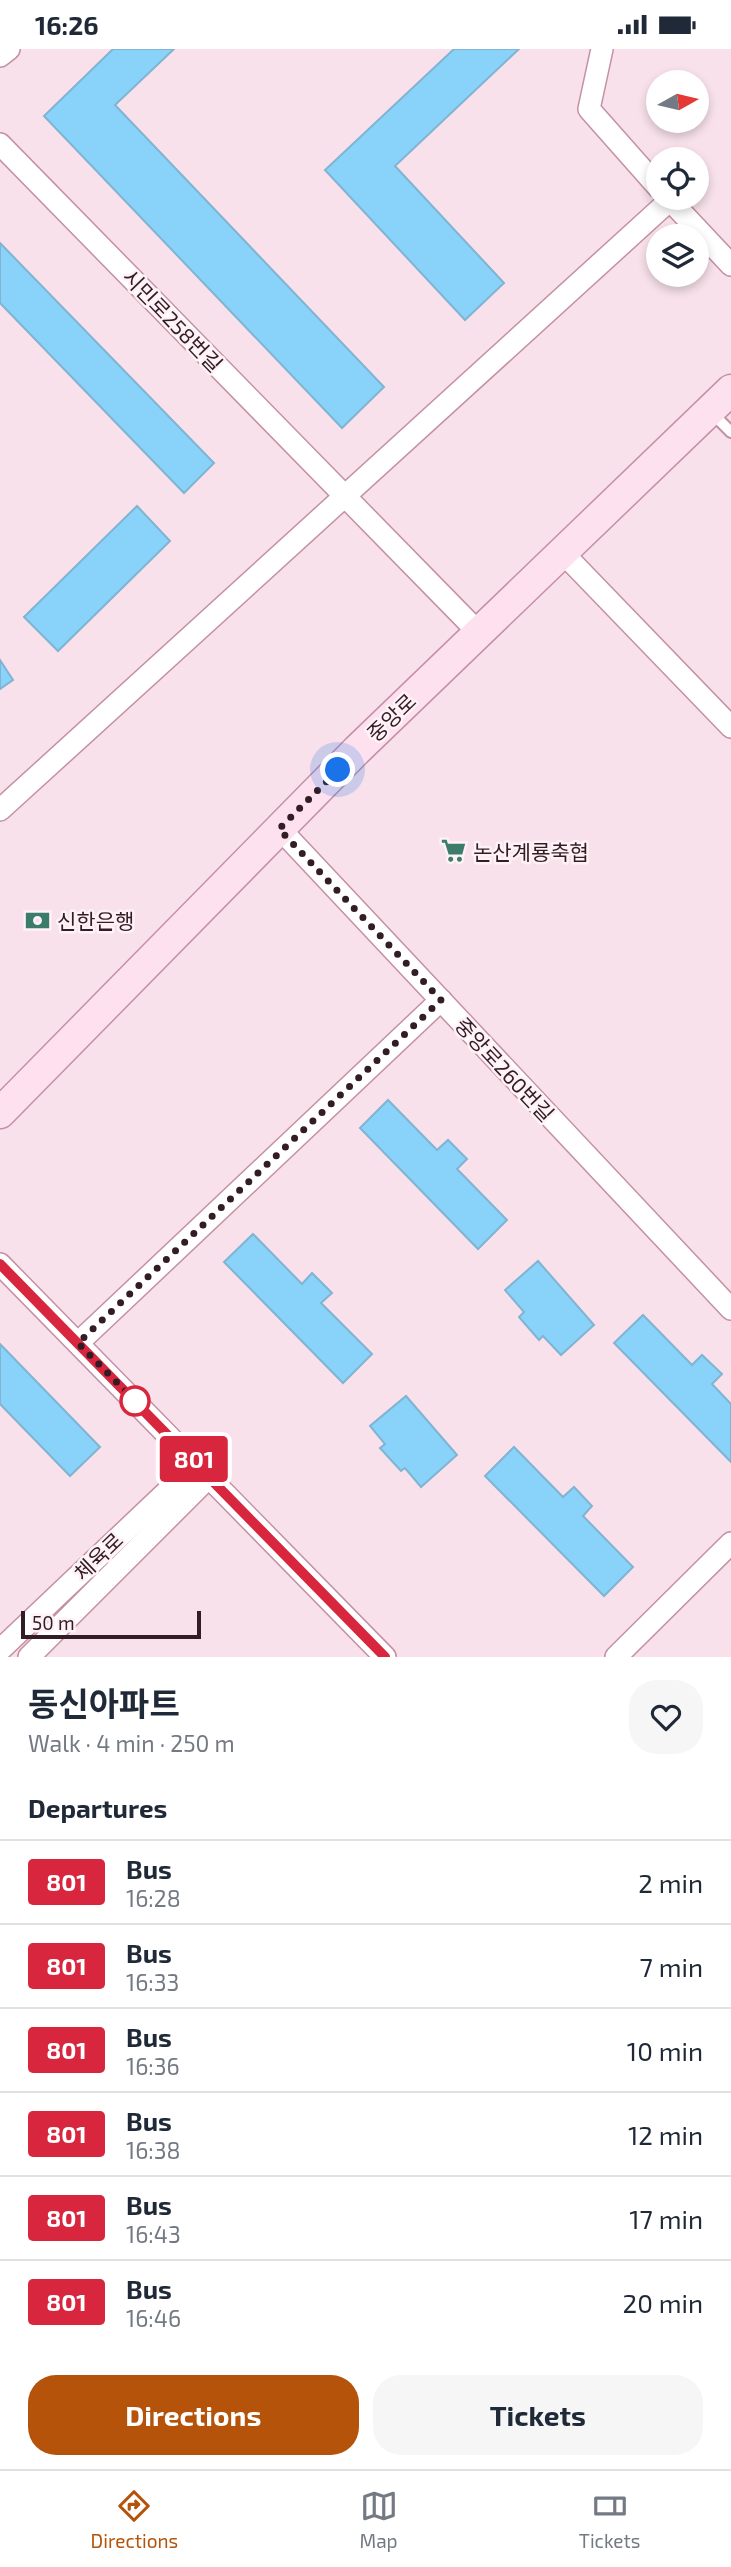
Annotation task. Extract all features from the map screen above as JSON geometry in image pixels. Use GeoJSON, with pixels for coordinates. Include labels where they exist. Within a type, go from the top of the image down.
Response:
{"type":"FeatureCollection","features":[{"type":"Feature","properties":{"kind":"street"},"geometry":{"type":"LineString","coordinates":[[0,56],[9,49]]}},
{"type":"Feature","properties":{"kind":"street"},"geometry":{"type":"LineString","coordinates":[[603,49],[589,109],[646,174]]}},
{"type":"Feature","properties":{"kind":"street","name":"시민로258번길"},"geometry":{"type":"LineString","coordinates":[[0,144],[479,633]]}},
{"type":"Feature","properties":{"kind":"street"},"geometry":{"type":"LineString","coordinates":[[0,810],[346,497],[649,210]]}},
{"type":"Feature","properties":{"kind":"street"},"geometry":{"type":"LineString","coordinates":[[679,210],[731,265]]}},
{"type":"Feature","properties":{"kind":"street","name":"중앙로"},"geometry":{"type":"LineString","coordinates":[[0,1113],[279,829],[721,400]]}},
{"type":"Feature","properties":{"kind":"street"},"geometry":{"type":"LineString","coordinates":[[562,552],[731,727]]}},
{"type":"Feature","properties":{"kind":"street","name":"중앙로260번길"},"geometry":{"type":"LineString","coordinates":[[279,829],[731,1309]]}},
{"type":"Feature","properties":{"kind":"street"},"geometry":{"type":"LineString","coordinates":[[78,1343],[441,1000]]}},
{"type":"Feature","properties":{"kind":"street"},"geometry":{"type":"LineString","coordinates":[[0,1264],[385,1657]]}},
{"type":"Feature","properties":{"kind":"street"},"geometry":{"type":"LineString","coordinates":[[29,1657],[203,1470]]}},
{"type":"Feature","properties":{"kind":"street","name":"체육로"},"geometry":{"type":"LineString","coordinates":[[0,1650],[203,1470]]}},
{"type":"Feature","properties":{"kind":"street"},"geometry":{"type":"LineString","coordinates":[[616,1657],[731,1543]]}},
{"type":"Feature","properties":{"kind":"lane"},"geometry":{"type":"LineString","coordinates":[[721,400],[731,432]]}},
{"type":"Feature","properties":{"kind":"building"},"geometry":{"type":"Polygon","coordinates":[[[113,49],[174,49],[115,105],[384,387],[342,428],[44,116],[113,49]]]}},
{"type":"Feature","properties":{"kind":"building"},"geometry":{"type":"Polygon","coordinates":[[[454,49],[519,49],[395,166],[504,283],[465,320],[325,170],[454,49]]]}},
{"type":"Feature","properties":{"kind":"building"},"geometry":{"type":"Polygon","coordinates":[[[0,243],[214,463],[184,493],[0,303],[0,243]]]}},
{"type":"Feature","properties":{"kind":"building"},"geometry":{"type":"Polygon","coordinates":[[[137,506],[170,541],[58,651],[24,617],[137,506]]]}},
{"type":"Feature","properties":{"kind":"building"},"geometry":{"type":"Polygon","coordinates":[[[0,660],[13,680],[0,689],[0,660]]]}},
{"type":"Feature","properties":{"kind":"building"},"geometry":{"type":"Polygon","coordinates":[[[388,1100],[437,1150],[448,1140],[467,1159],[457,1169],[507,1220],[478,1249],[360,1128],[388,1100]]]}},
{"type":"Feature","properties":{"kind":"building"},"geometry":{"type":"Polygon","coordinates":[[[253,1234],[302,1284],[312,1273],[332,1293],[321,1303],[372,1354],[343,1383],[224,1262],[253,1234]]]}},
{"type":"Feature","properties":{"kind":"building"},"geometry":{"type":"Polygon","coordinates":[[[538,1261],[594,1325],[561,1355],[543,1336],[539,1340],[519,1317],[524,1312],[505,1290],[538,1261]]]}},
{"type":"Feature","properties":{"kind":"building"},"geometry":{"type":"Polygon","coordinates":[[[643,1315],[692,1365],[702,1355],[722,1374],[712,1384],[731,1404],[731,1462],[614,1343],[643,1315]]]}},
{"type":"Feature","properties":{"kind":"building"},"geometry":{"type":"Polygon","coordinates":[[[0,1344],[100,1447],[70,1476],[0,1404],[0,1344]]]}},
{"type":"Feature","properties":{"kind":"building"},"geometry":{"type":"Polygon","coordinates":[[[406,1396],[457,1455],[421,1487],[405,1468],[401,1471],[380,1448],[385,1444],[370,1426],[406,1396]]]}},
{"type":"Feature","properties":{"kind":"building"},"geometry":{"type":"Polygon","coordinates":[[[514,1447],[563,1497],[574,1487],[592,1506],[583,1516],[633,1567],[604,1596],[485,1476],[514,1447]]]}},
{"type":"Feature","properties":{"kind":"bus line","name":"801"},"geometry":{"type":"LineString","coordinates":[[0,1264],[385,1657]]}},
{"type":"Feature","properties":{"kind":"place","name":"논산계룡축협"},"geometry":{"type":"Point","coordinates":[453,851]}},
{"type":"Feature","properties":{"kind":"place","name":"신한은행"},"geometry":{"type":"Point","coordinates":[37,920]}},
{"type":"Feature","properties":{"kind":"route"},"geometry":{"type":"LineString","coordinates":[[135,1401],[139,1405],[78,1343],[441,1000],[279,829],[338,770]]}}]}
